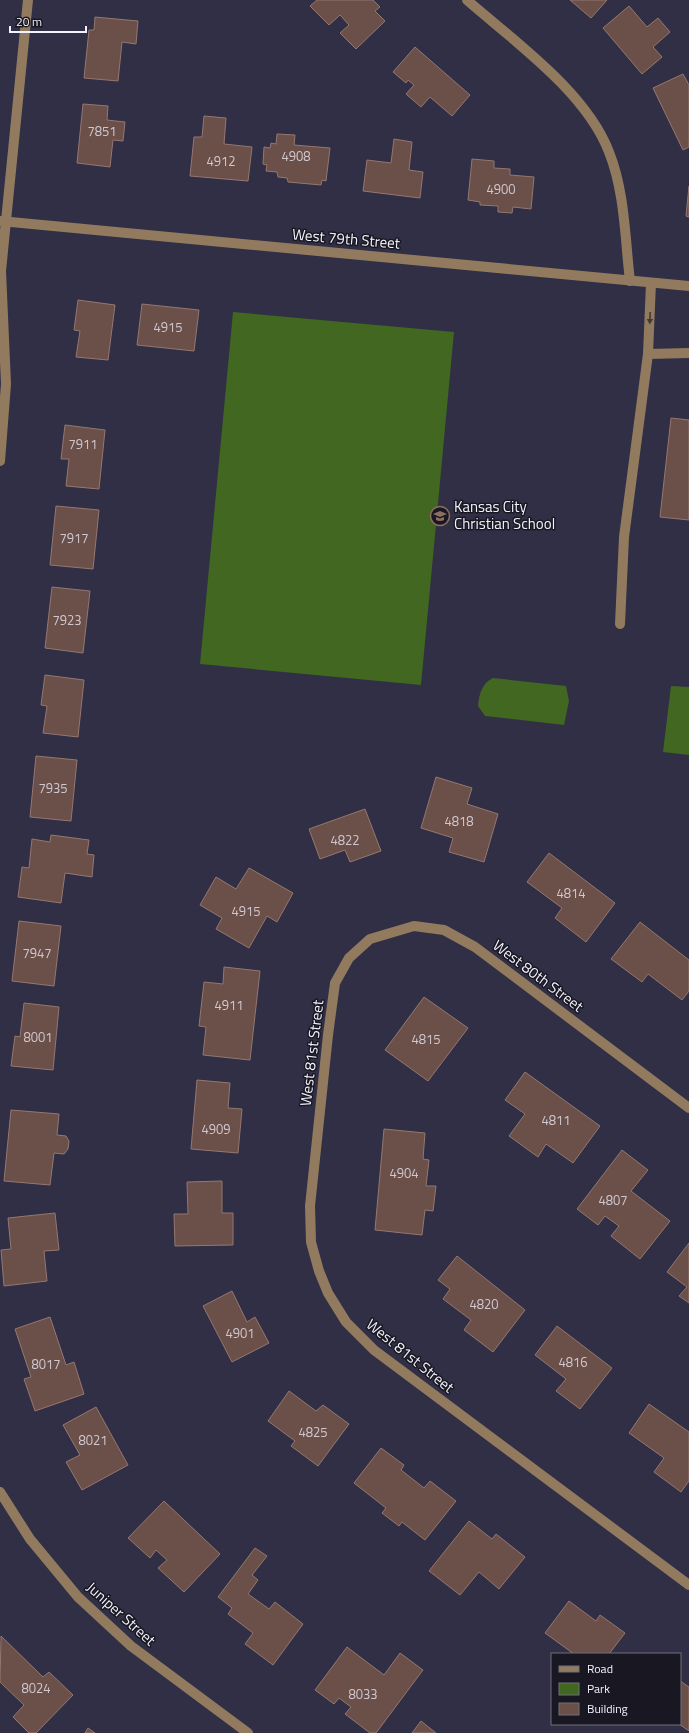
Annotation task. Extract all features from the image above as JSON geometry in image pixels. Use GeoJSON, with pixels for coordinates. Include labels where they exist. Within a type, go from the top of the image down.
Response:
{"type":"FeatureCollection","features":[{"type":"Feature","properties":{"kind":"street"},"geometry":{"type":"LineString","coordinates":[[0,461],[6,384],[1,271],[3,221],[28,0]]}},
{"type":"Feature","properties":{"kind":"street"},"geometry":{"type":"LineString","coordinates":[[467,0],[562,83],[592,119],[609,152],[620,192],[630,281]]}},
{"type":"Feature","properties":{"kind":"street","name":"West 79th Street"},"geometry":{"type":"LineString","coordinates":[[3,221],[689,286]]}},
{"type":"Feature","properties":{"kind":"street"},"geometry":{"type":"LineString","coordinates":[[620,624],[624,536],[648,354],[651,283]]}},
{"type":"Feature","properties":{"kind":"street"},"geometry":{"type":"LineString","coordinates":[[648,354],[689,353]]}},
{"type":"Feature","properties":{"kind":"street","name":"West 80th Street"},"geometry":{"type":"LineString","coordinates":[[355,952],[370,939],[414,926],[444,930],[475,947],[689,1108]]}},
{"type":"Feature","properties":{"kind":"street","name":"West 81st Street"},"geometry":{"type":"LineString","coordinates":[[355,952],[349,958],[335,983],[310,1206],[311,1242],[319,1271],[328,1293],[346,1322],[374,1350],[689,1585]]}},
{"type":"Feature","properties":{"kind":"street","name":"Juniper Street"},"geometry":{"type":"LineString","coordinates":[[0,1492],[30,1539],[78,1597],[131,1646],[248,1733]]}},
{"type":"Feature","properties":{"kind":"green space"},"geometry":{"type":"Polygon","coordinates":[[[233,312],[454,332],[421,685],[200,664],[233,312]]]}},
{"type":"Feature","properties":{"kind":"green space"},"geometry":{"type":"Polygon","coordinates":[[[493,678],[566,686],[569,701],[564,725],[485,716],[478,706],[479,697],[486,683],[493,678]]]}},
{"type":"Feature","properties":{"kind":"green space"},"geometry":{"type":"Polygon","coordinates":[[[671,686],[689,687],[689,755],[663,752],[671,686]]]}},
{"type":"Feature","properties":{"kind":"building"},"geometry":{"type":"Polygon","coordinates":[[[317,0],[373,0],[380,7],[375,11],[385,21],[356,49],[340,33],[349,25],[340,15],[329,25],[310,6],[317,0]]]}},
{"type":"Feature","properties":{"kind":"building"},"geometry":{"type":"Polygon","coordinates":[[[570,0],[607,0],[591,18],[570,0]]]}},
{"type":"Feature","properties":{"kind":"building"},"geometry":{"type":"Polygon","coordinates":[[[629,6],[647,27],[658,18],[670,32],[653,47],[662,57],[642,74],[603,28],[629,6]]]}},
{"type":"Feature","properties":{"kind":"building"},"geometry":{"type":"Polygon","coordinates":[[[95,17],[138,21],[136,44],[122,42],[118,81],[84,78],[89,30],[94,30],[95,17]]]}},
{"type":"Feature","properties":{"kind":"building"},"geometry":{"type":"Polygon","coordinates":[[[415,47],[470,95],[452,116],[430,97],[421,107],[406,94],[414,85],[408,80],[406,83],[393,72],[415,47]]]}},
{"type":"Feature","properties":{"kind":"building"},"geometry":{"type":"Polygon","coordinates":[[[683,74],[689,85],[689,147],[683,150],[653,88],[683,74]]]}},
{"type":"Feature","properties":{"kind":"building"},"geometry":{"type":"Polygon","coordinates":[[[83,104],[108,106],[107,120],[125,122],[123,141],[113,140],[110,167],[77,163],[83,104]]]}},
{"type":"Feature","properties":{"kind":"building"},"geometry":{"type":"Polygon","coordinates":[[[204,116],[226,118],[224,144],[252,147],[248,181],[190,176],[194,137],[202,137],[204,116]]]}},
{"type":"Feature","properties":{"kind":"building"},"geometry":{"type":"Polygon","coordinates":[[[277,134],[295,135],[294,145],[330,148],[326,181],[322,180],[321,185],[288,182],[287,178],[278,177],[277,172],[266,171],[267,165],[263,164],[264,147],[270,148],[271,143],[276,144],[277,134]]]}},
{"type":"Feature","properties":{"kind":"building"},"geometry":{"type":"Polygon","coordinates":[[[394,139],[412,142],[409,170],[423,172],[420,198],[363,191],[367,160],[391,163],[394,139]]]}},
{"type":"Feature","properties":{"kind":"building"},"geometry":{"type":"Polygon","coordinates":[[[472,159],[494,161],[494,168],[510,169],[510,175],[534,177],[531,209],[513,207],[512,213],[498,212],[498,206],[480,205],[480,202],[468,200],[472,159]]]}},
{"type":"Feature","properties":{"kind":"building"},"geometry":{"type":"Polygon","coordinates":[[[689,186],[689,217],[686,216],[689,186]]]}},
{"type":"Feature","properties":{"kind":"building"},"geometry":{"type":"Polygon","coordinates":[[[78,300],[115,305],[108,360],[76,357],[80,331],[74,330],[78,300]]]}},
{"type":"Feature","properties":{"kind":"building"},"geometry":{"type":"Polygon","coordinates":[[[142,304],[199,310],[194,351],[137,345],[142,304]]]}},
{"type":"Feature","properties":{"kind":"building"},"geometry":{"type":"Polygon","coordinates":[[[671,418],[689,420],[689,520],[660,517],[671,418]]]}},
{"type":"Feature","properties":{"kind":"building"},"geometry":{"type":"Polygon","coordinates":[[[65,425],[105,430],[99,489],[66,486],[69,459],[61,459],[65,425]]]}},
{"type":"Feature","properties":{"kind":"building"},"geometry":{"type":"Polygon","coordinates":[[[56,506],[99,510],[93,569],[50,565],[56,506]]]}},
{"type":"Feature","properties":{"kind":"building"},"geometry":{"type":"Polygon","coordinates":[[[52,587],[90,591],[83,653],[45,648],[52,587]]]}},
{"type":"Feature","properties":{"kind":"building"},"geometry":{"type":"Polygon","coordinates":[[[45,675],[84,680],[78,737],[43,733],[47,706],[41,705],[45,675]]]}},
{"type":"Feature","properties":{"kind":"building"},"geometry":{"type":"Polygon","coordinates":[[[36,756],[77,760],[71,821],[30,817],[36,756]]]}},
{"type":"Feature","properties":{"kind":"building"},"geometry":{"type":"Polygon","coordinates":[[[436,777],[472,788],[467,804],[498,814],[484,862],[449,852],[453,838],[421,828],[436,777]]]}},
{"type":"Feature","properties":{"kind":"building"},"geometry":{"type":"Polygon","coordinates":[[[365,809],[381,851],[350,862],[345,850],[320,859],[309,829],[365,809]]]}},
{"type":"Feature","properties":{"kind":"building"},"geometry":{"type":"Polygon","coordinates":[[[51,835],[89,840],[87,854],[94,855],[92,877],[65,873],[61,903],[18,897],[22,867],[29,868],[32,839],[50,842],[51,835]]]}},
{"type":"Feature","properties":{"kind":"building"},"geometry":{"type":"Polygon","coordinates":[[[549,853],[615,903],[586,942],[555,918],[562,908],[527,882],[549,853]]]}},
{"type":"Feature","properties":{"kind":"building"},"geometry":{"type":"Polygon","coordinates":[[[249,868],[293,893],[277,922],[267,916],[249,948],[216,929],[222,918],[200,905],[216,877],[236,889],[249,868]]]}},
{"type":"Feature","properties":{"kind":"building"},"geometry":{"type":"Polygon","coordinates":[[[19,921],[61,926],[54,986],[12,981],[19,921]]]}},
{"type":"Feature","properties":{"kind":"building"},"geometry":{"type":"Polygon","coordinates":[[[640,922],[689,960],[689,991],[682,1000],[648,974],[642,982],[611,959],[640,922]]]}},
{"type":"Feature","properties":{"kind":"building"},"geometry":{"type":"Polygon","coordinates":[[[224,967],[260,971],[250,1060],[203,1055],[206,1027],[199,1026],[204,982],[223,984],[224,967]]]}},
{"type":"Feature","properties":{"kind":"building"},"geometry":{"type":"Polygon","coordinates":[[[424,997],[468,1028],[428,1081],[385,1050],[424,997]]]}},
{"type":"Feature","properties":{"kind":"building"},"geometry":{"type":"Polygon","coordinates":[[[24,1003],[59,1007],[53,1070],[11,1066],[15,1036],[20,1037],[24,1003]]]}},
{"type":"Feature","properties":{"kind":"building"},"geometry":{"type":"Polygon","coordinates":[[[525,1072],[600,1126],[573,1163],[546,1144],[538,1157],[509,1136],[525,1114],[505,1100],[525,1072]]]}},
{"type":"Feature","properties":{"kind":"building"},"geometry":{"type":"Polygon","coordinates":[[[197,1080],[230,1083],[228,1108],[242,1109],[238,1153],[191,1149],[197,1080]]]}},
{"type":"Feature","properties":{"kind":"building"},"geometry":{"type":"Polygon","coordinates":[[[11,1110],[59,1114],[57,1135],[66,1136],[69,1141],[68,1149],[64,1154],[54,1153],[50,1185],[4,1181],[11,1110]]]}},
{"type":"Feature","properties":{"kind":"building"},"geometry":{"type":"Polygon","coordinates":[[[384,1129],[425,1133],[423,1159],[429,1160],[426,1186],[436,1186],[433,1211],[425,1210],[422,1235],[375,1230],[384,1129]]]}},
{"type":"Feature","properties":{"kind":"building"},"geometry":{"type":"Polygon","coordinates":[[[622,1150],[648,1170],[631,1191],[670,1221],[640,1259],[611,1236],[619,1226],[605,1216],[598,1225],[577,1209],[622,1150]]]}},
{"type":"Feature","properties":{"kind":"building"},"geometry":{"type":"Polygon","coordinates":[[[222,1181],[222,1213],[233,1213],[233,1245],[175,1246],[174,1214],[188,1214],[187,1182],[222,1181]]]}},
{"type":"Feature","properties":{"kind":"building"},"geometry":{"type":"Polygon","coordinates":[[[55,1213],[59,1250],[44,1251],[47,1281],[4,1286],[1,1250],[11,1249],[8,1218],[55,1213]]]}},
{"type":"Feature","properties":{"kind":"building"},"geometry":{"type":"Polygon","coordinates":[[[689,1243],[689,1303],[679,1296],[687,1287],[667,1272],[689,1243]]]}},
{"type":"Feature","properties":{"kind":"building"},"geometry":{"type":"Polygon","coordinates":[[[457,1256],[525,1310],[493,1352],[464,1330],[471,1320],[443,1299],[450,1289],[438,1280],[457,1256]]]}},
{"type":"Feature","properties":{"kind":"building"},"geometry":{"type":"Polygon","coordinates":[[[232,1291],[247,1322],[255,1317],[269,1343],[232,1362],[203,1306],[232,1291]]]}},
{"type":"Feature","properties":{"kind":"building"},"geometry":{"type":"Polygon","coordinates":[[[50,1317],[66,1365],[74,1362],[84,1394],[35,1411],[24,1379],[31,1377],[15,1329],[50,1317]]]}},
{"type":"Feature","properties":{"kind":"building"},"geometry":{"type":"Polygon","coordinates":[[[557,1326],[612,1368],[580,1409],[556,1391],[566,1379],[535,1355],[557,1326]]]}},
{"type":"Feature","properties":{"kind":"building"},"geometry":{"type":"Polygon","coordinates":[[[289,1391],[316,1411],[323,1405],[349,1424],[318,1466],[291,1446],[295,1441],[268,1421],[289,1391]]]}},
{"type":"Feature","properties":{"kind":"building"},"geometry":{"type":"Polygon","coordinates":[[[649,1404],[689,1432],[689,1481],[681,1492],[654,1472],[664,1458],[629,1433],[649,1404]]]}},
{"type":"Feature","properties":{"kind":"building"},"geometry":{"type":"Polygon","coordinates":[[[96,1407],[128,1465],[82,1490],[66,1462],[80,1455],[63,1425],[96,1407]]]}},
{"type":"Feature","properties":{"kind":"building"},"geometry":{"type":"Polygon","coordinates":[[[381,1448],[404,1465],[401,1470],[424,1488],[430,1481],[456,1501],[425,1540],[402,1522],[399,1526],[382,1513],[386,1508],[354,1483],[381,1448]]]}},
{"type":"Feature","properties":{"kind":"building"},"geometry":{"type":"Polygon","coordinates":[[[164,1501],[220,1554],[184,1592],[158,1568],[167,1560],[156,1550],[150,1558],[128,1538],[164,1501]]]}},
{"type":"Feature","properties":{"kind":"building"},"geometry":{"type":"Polygon","coordinates":[[[469,1521],[492,1539],[496,1534],[525,1557],[499,1589],[479,1572],[460,1595],[429,1571],[469,1521]]]}},
{"type":"Feature","properties":{"kind":"building"},"geometry":{"type":"Polygon","coordinates":[[[255,1548],[267,1556],[252,1575],[258,1580],[248,1594],[269,1609],[275,1602],[303,1624],[273,1665],[245,1644],[253,1633],[228,1614],[232,1608],[218,1597],[255,1548]]]}},
{"type":"Feature","properties":{"kind":"building"},"geometry":{"type":"Polygon","coordinates":[[[569,1601],[596,1621],[600,1615],[625,1633],[610,1653],[573,1653],[545,1633],[569,1601]]]}},
{"type":"Feature","properties":{"kind":"building"},"geometry":{"type":"Polygon","coordinates":[[[1,1636],[43,1677],[49,1672],[73,1695],[36,1733],[29,1733],[13,1717],[24,1705],[0,1682],[1,1636]]]}},
{"type":"Feature","properties":{"kind":"building"},"geometry":{"type":"Polygon","coordinates":[[[347,1647],[384,1675],[400,1653],[423,1670],[376,1733],[370,1733],[345,1714],[351,1707],[339,1698],[334,1704],[315,1690],[347,1647]]]}},
{"type":"Feature","properties":{"kind":"building"},"geometry":{"type":"Polygon","coordinates":[[[681,1682],[689,1687],[689,1731],[680,1725],[681,1682]]]}},
{"type":"Feature","properties":{"kind":"building"},"geometry":{"type":"Polygon","coordinates":[[[421,1721],[436,1733],[412,1733],[421,1721]]]}},
{"type":"Feature","properties":{"kind":"building"},"geometry":{"type":"Polygon","coordinates":[[[88,1728],[95,1733],[85,1733],[88,1728]]]}},
{"type":"Feature","properties":{"kind":"place","name":"Kansas City Christian School"},"geometry":{"type":"Point","coordinates":[440,516]}}]}
